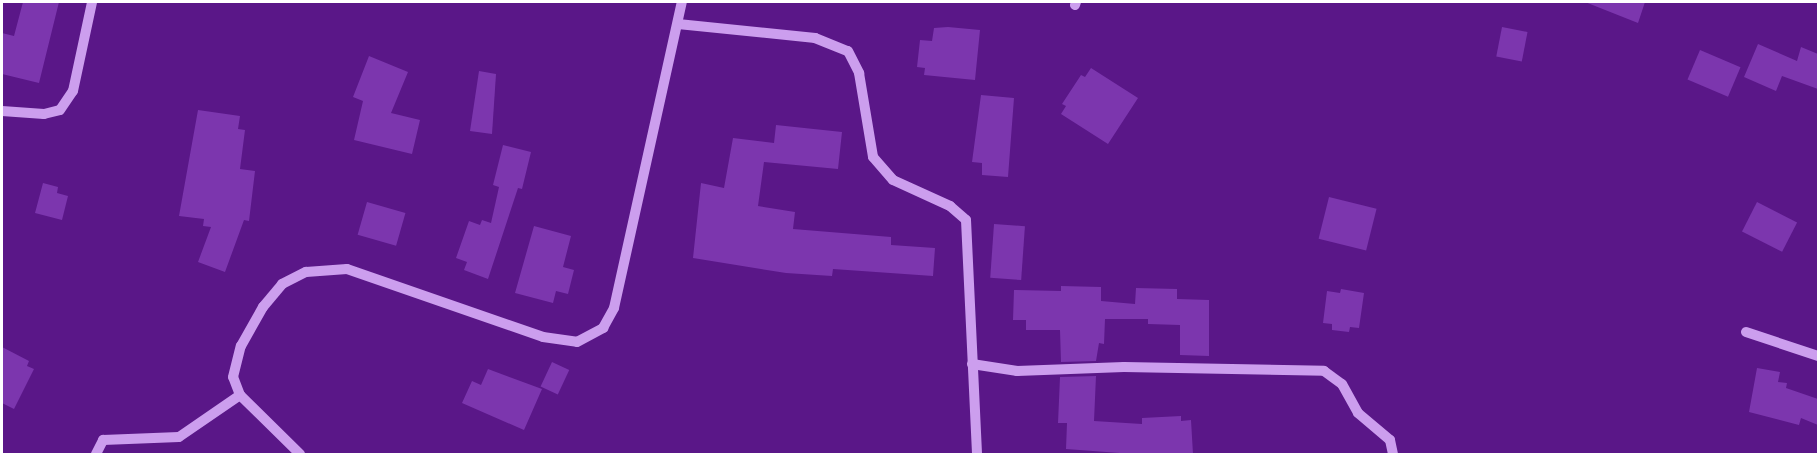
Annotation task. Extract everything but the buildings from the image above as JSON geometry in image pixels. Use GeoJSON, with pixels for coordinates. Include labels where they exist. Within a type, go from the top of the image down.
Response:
{"type":"FeatureCollection","features":[{"type":"Feature","properties":{"kind":"street"},"geometry":{"type":"LineString","coordinates":[[2,111],[44,114],[60,110],[73,91],[92,2]]}},
{"type":"Feature","properties":{"kind":"street"},"geometry":{"type":"LineString","coordinates":[[300,454],[240,395],[233,376],[241,346],[263,307],[282,284],[306,272],[347,269],[543,337],[577,342],[603,328],[614,308],[682,2]]}},
{"type":"Feature","properties":{"kind":"street"},"geometry":{"type":"LineString","coordinates":[[678,24],[815,38],[848,51],[859,73],[873,157],[893,180],[959,211],[966,220],[977,454]]}},
{"type":"Feature","properties":{"kind":"street"},"geometry":{"type":"LineString","coordinates":[[1746,332],[1818,356]]}},
{"type":"Feature","properties":{"kind":"street"},"geometry":{"type":"LineString","coordinates":[[972,364],[1017,371],[1124,367],[1324,371],[1341,384],[1358,414],[1390,440],[1393,454]]}},
{"type":"Feature","properties":{"kind":"street"},"geometry":{"type":"LineString","coordinates":[[96,454],[103,440],[179,437],[240,395]]}}]}
